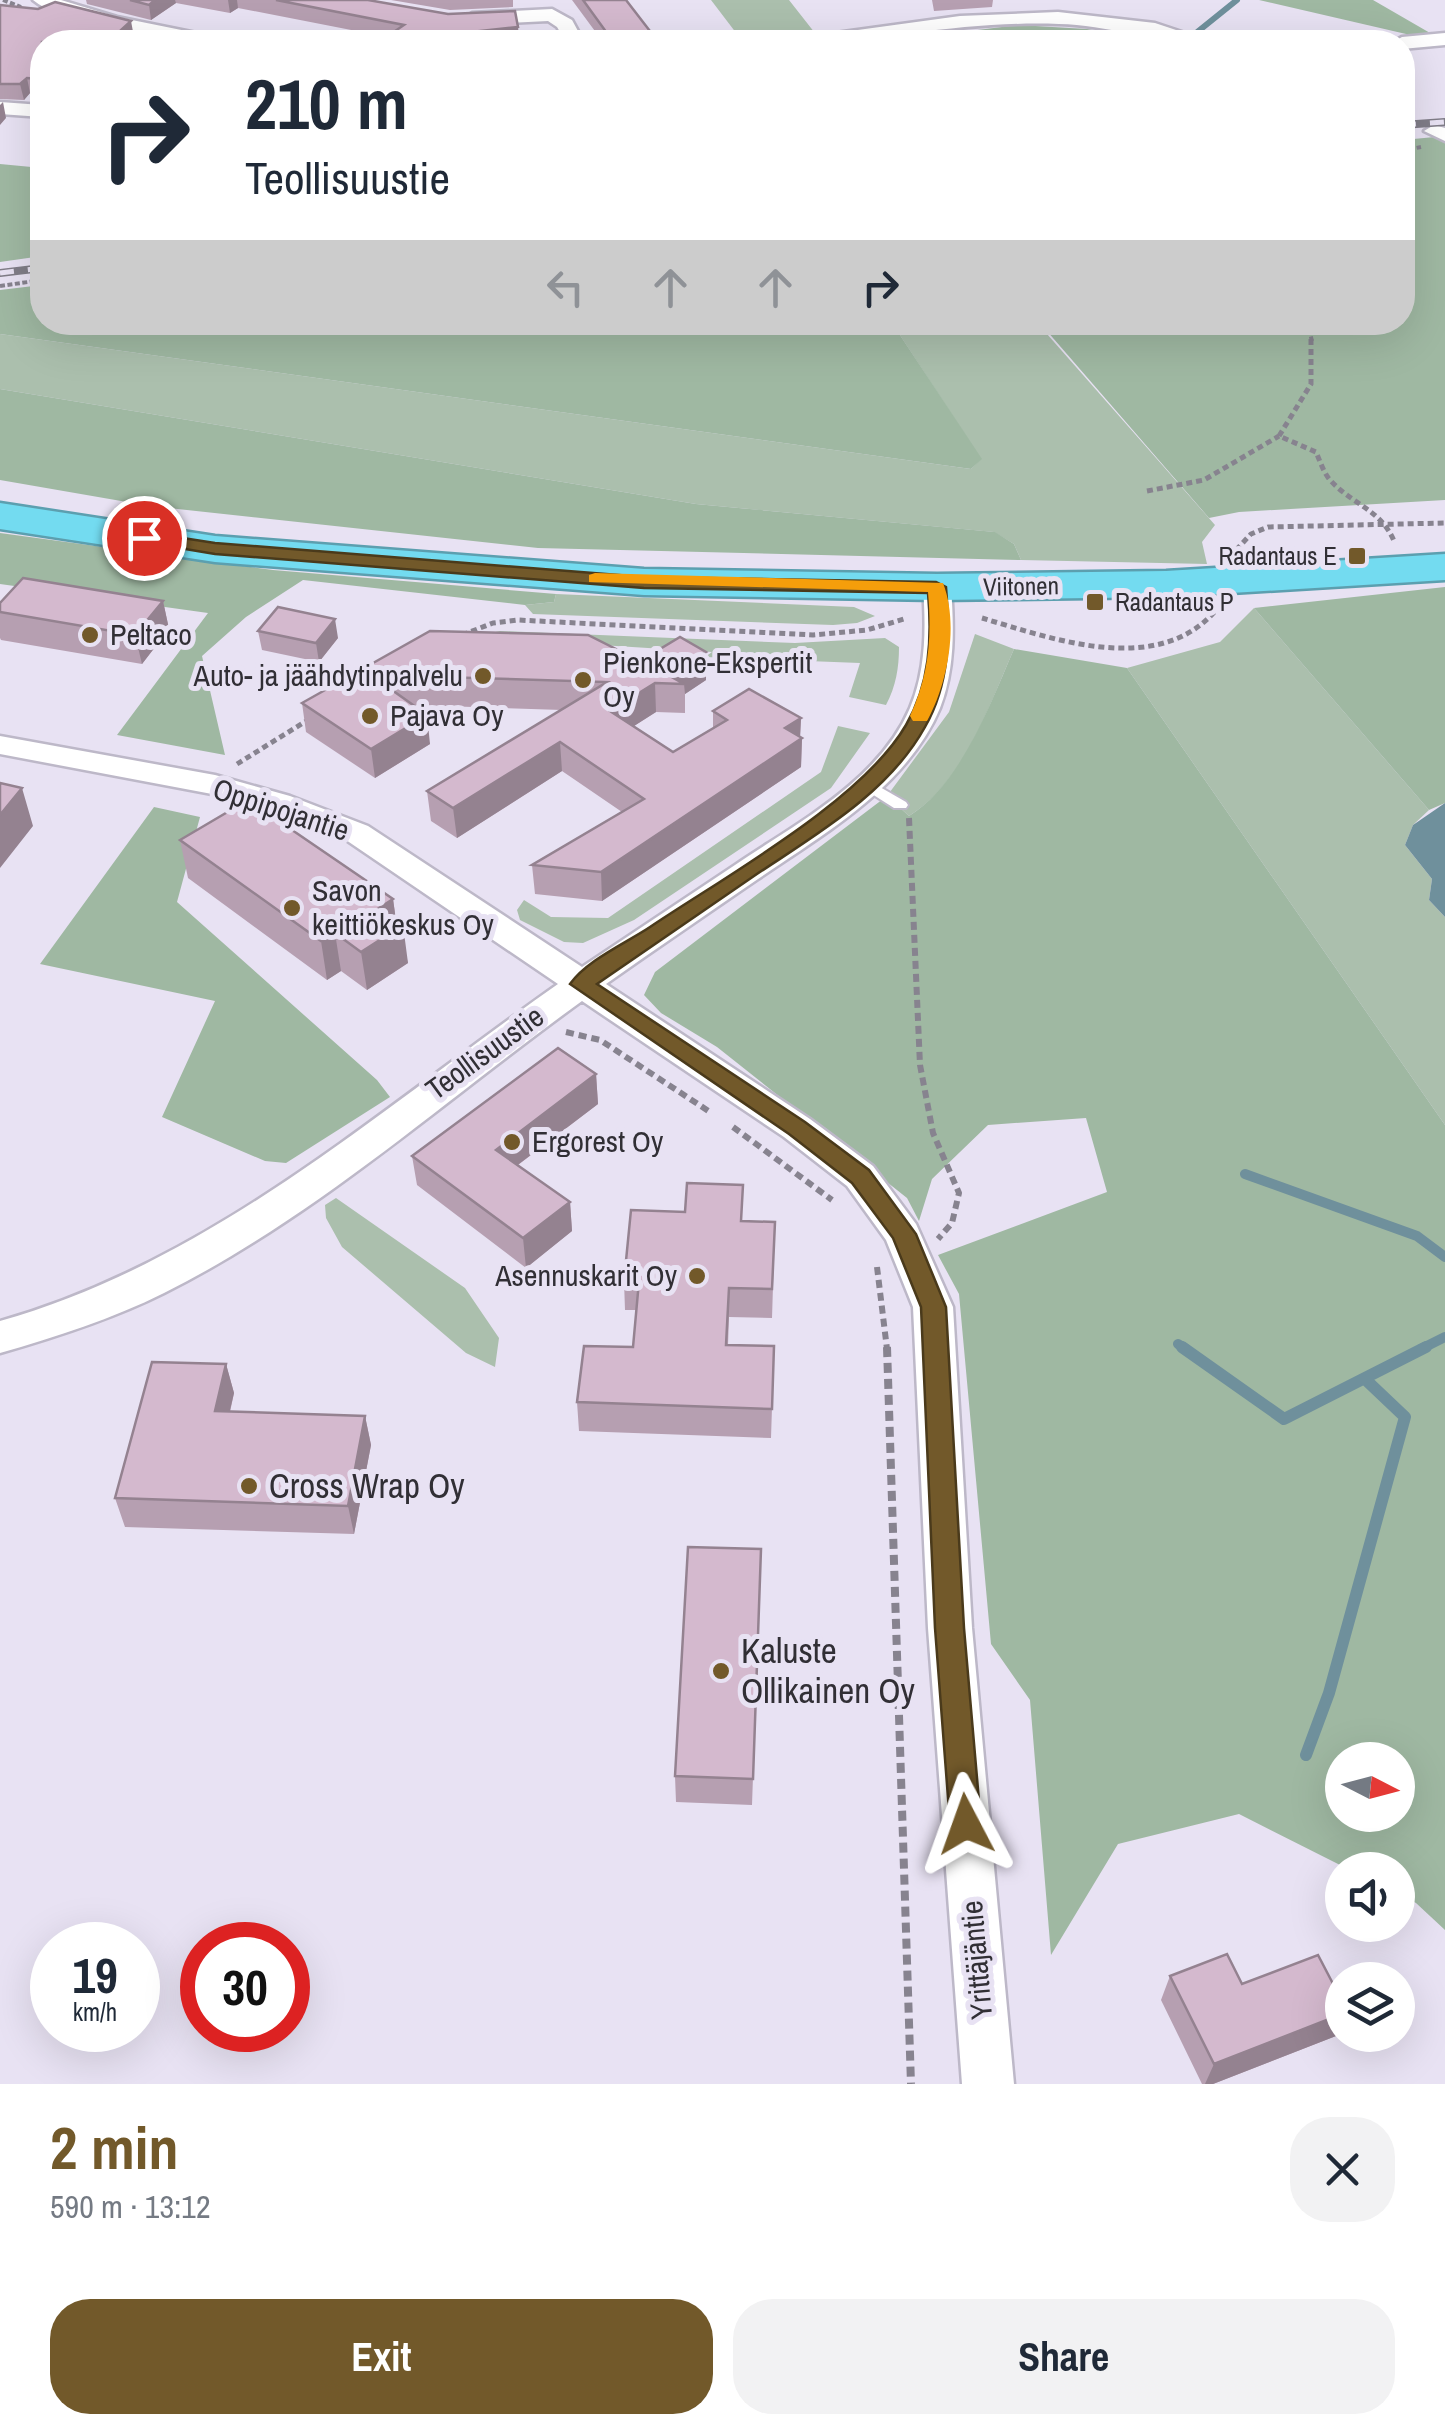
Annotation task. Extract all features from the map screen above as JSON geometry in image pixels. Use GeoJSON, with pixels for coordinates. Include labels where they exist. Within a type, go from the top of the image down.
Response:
{"type":"FeatureCollection","features":[{"type":"Feature","properties":{"kind":"highway","name":"Viitonen"},"geometry":{"type":"LineString","coordinates":[[0,516],[215,548],[938,603],[1166,584],[1445,568]]}},
{"type":"Feature","properties":{"kind":"street"},"geometry":{"type":"LineString","coordinates":[[42,0],[153,30]]}},
{"type":"Feature","properties":{"kind":"street"},"geometry":{"type":"LineString","coordinates":[[450,20],[552,16],[568,30]]}},
{"type":"Feature","properties":{"kind":"street"},"geometry":{"type":"LineString","coordinates":[[908,30],[1002,18],[1087,20],[1152,30]]}},
{"type":"Feature","properties":{"kind":"street"},"geometry":{"type":"LineString","coordinates":[[1415,42],[1445,39]]}},
{"type":"Feature","properties":{"kind":"street"},"geometry":{"type":"LineString","coordinates":[[0,108],[30,111]]}},
{"type":"Feature","properties":{"kind":"street","name":"Teollisuustie"},"geometry":{"type":"LineString","coordinates":[[0,1337],[76,1316],[175,1269],[294,1192],[581,984],[842,806],[915,728],[932,688],[941,637],[938,603]]}},
{"type":"Feature","properties":{"kind":"street","name":"Oppipojantie"},"geometry":{"type":"LineString","coordinates":[[0,746],[215,786],[279,803],[357,833],[581,984]]}},
{"type":"Feature","properties":{"kind":"street","name":"Yrittäjäntie"},"geometry":{"type":"LineString","coordinates":[[581,984],[797,1128],[860,1176],[903,1234],[934,1307],[950,1628],[988,2084]]}},
{"type":"Feature","properties":{"kind":"lane"},"geometry":{"type":"LineString","coordinates":[[866,784],[900,805]]}},
{"type":"Feature","properties":{"kind":"path"},"geometry":{"type":"LineString","coordinates":[[0,286],[30,282]]}},
{"type":"Feature","properties":{"kind":"path"},"geometry":{"type":"LineString","coordinates":[[1147,491],[1204,480],[1279,436],[1312,392],[1310,335]]}},
{"type":"Feature","properties":{"kind":"path"},"geometry":{"type":"LineString","coordinates":[[1279,436],[1316,452],[1330,480],[1370,508],[1388,527]]}},
{"type":"Feature","properties":{"kind":"path"},"geometry":{"type":"LineString","coordinates":[[1233,556],[1239,543],[1268,527],[1388,527],[1445,522]]}},
{"type":"Feature","properties":{"kind":"path"},"geometry":{"type":"LineString","coordinates":[[454,640],[493,623],[518,620],[813,636],[867,630],[938,603],[986,618],[1008,630],[1053,642],[1105,648],[1193,634],[1209,624],[1217,608]]}},
{"type":"Feature","properties":{"kind":"path"},"geometry":{"type":"LineString","coordinates":[[215,786],[262,746],[314,716]]}},
{"type":"Feature","properties":{"kind":"path"},"geometry":{"type":"LineString","coordinates":[[900,805],[908,816],[914,846],[912,954],[928,1118],[958,1181],[962,1201],[949,1229],[932,1244],[910,1251]]}},
{"type":"Feature","properties":{"kind":"path"},"geometry":{"type":"LineString","coordinates":[[542,1013],[569,1035],[600,1040],[733,1126],[834,1201]]}},
{"type":"Feature","properties":{"kind":"path"},"geometry":{"type":"LineString","coordinates":[[870,1252],[876,1262],[888,1357],[911,2084]]}},
{"type":"Feature","properties":{"kind":"green space"},"geometry":{"type":"Polygon","coordinates":[[[711,0],[789,0],[813,30],[734,30],[711,0]]]}},
{"type":"Feature","properties":{"kind":"green space"},"geometry":{"type":"Polygon","coordinates":[[[1259,0],[1373,0],[1437,37],[1415,36],[1415,30],[1389,30],[1259,0]]]}},
{"type":"Feature","properties":{"kind":"green space"},"geometry":{"type":"Polygon","coordinates":[[[1018,25],[1092,30],[977,30],[1018,25]]]}},
{"type":"Feature","properties":{"kind":"green space"},"geometry":{"type":"Polygon","coordinates":[[[1445,136],[1445,500],[1239,512],[1209,518],[1050,335],[1415,335],[1415,139],[1445,136]]]}},
{"type":"Feature","properties":{"kind":"green space"},"geometry":{"type":"Polygon","coordinates":[[[0,164],[30,167],[30,258],[0,262],[0,164]]]}},
{"type":"Feature","properties":{"kind":"green space"},"geometry":{"type":"Polygon","coordinates":[[[30,286],[30,335],[900,335],[982,459],[971,469],[0,334],[0,290],[30,286]]]}},
{"type":"Feature","properties":{"kind":"green space"},"geometry":{"type":"Polygon","coordinates":[[[0,334],[971,469],[981,459],[900,335],[1048,335],[1215,525],[1202,542],[1207,564],[1021,560],[1014,544],[994,532],[696,504],[0,389],[0,334]]]}},
{"type":"Feature","properties":{"kind":"green space"},"geometry":{"type":"Polygon","coordinates":[[[0,389],[696,504],[995,532],[1014,544],[1021,560],[538,548],[150,506],[0,480],[0,389]]]}},
{"type":"Feature","properties":{"kind":"green space"},"geometry":{"type":"Polygon","coordinates":[[[0,533],[273,570],[556,594],[554,602],[525,605],[303,580],[246,617],[202,656],[225,755],[117,735],[208,613],[0,584],[0,533]]]}},
{"type":"Feature","properties":{"kind":"green space"},"geometry":{"type":"Polygon","coordinates":[[[1445,587],[1445,803],[1429,810],[1254,608],[1445,587]]]}},
{"type":"Feature","properties":{"kind":"green space"},"geometry":{"type":"Polygon","coordinates":[[[556,594],[854,607],[875,616],[857,623],[833,625],[533,614],[525,605],[554,602],[556,594]]]}},
{"type":"Feature","properties":{"kind":"green space"},"geometry":{"type":"Polygon","coordinates":[[[1254,608],[1429,810],[1413,825],[1405,845],[1432,879],[1429,900],[1445,917],[1445,1125],[1127,668],[1220,642],[1254,608]]]}},
{"type":"Feature","properties":{"kind":"green space"},"geometry":{"type":"Polygon","coordinates":[[[500,631],[795,643],[885,638],[899,647],[895,684],[886,705],[849,697],[860,663],[705,657],[712,652],[473,637],[500,631]]]}},
{"type":"Feature","properties":{"kind":"green space"},"geometry":{"type":"Polygon","coordinates":[[[975,634],[1014,649],[960,763],[945,784],[909,816],[887,796],[949,712],[975,634]]]}},
{"type":"Feature","properties":{"kind":"green space"},"geometry":{"type":"Polygon","coordinates":[[[1014,649],[1127,668],[1445,1125],[1445,1930],[1415,1902],[1415,1852],[1325,1852],[1325,1857],[1239,1814],[1118,1844],[1051,1955],[1030,1700],[991,1644],[959,1294],[938,1255],[1107,1192],[1086,1118],[988,1125],[932,1179],[919,1221],[907,1198],[717,1047],[661,1013],[644,995],[655,972],[887,796],[909,816],[927,802],[959,764],[1014,649]]]}},
{"type":"Feature","properties":{"kind":"green space"},"geometry":{"type":"Polygon","coordinates":[[[838,726],[870,733],[831,788],[634,920],[583,943],[564,942],[520,920],[517,910],[524,900],[551,917],[608,918],[821,772],[838,726]]]}},
{"type":"Feature","properties":{"kind":"green space"},"geometry":{"type":"Polygon","coordinates":[[[154,807],[200,817],[177,902],[377,1080],[390,1097],[286,1163],[265,1161],[162,1117],[215,1001],[40,964],[154,807]]]}},
{"type":"Feature","properties":{"kind":"green space"},"geometry":{"type":"Polygon","coordinates":[[[336,1198],[465,1288],[499,1338],[495,1367],[466,1353],[342,1247],[326,1218],[325,1205],[336,1198]]]}},
{"type":"Feature","properties":{"kind":"water"},"geometry":{"type":"Polygon","coordinates":[[[1445,803],[1445,917],[1429,900],[1432,879],[1405,845],[1413,825],[1445,803]]]}},
{"type":"Feature","properties":{"kind":"building"},"geometry":{"type":"Polygon","coordinates":[[[276,0],[368,0],[448,14],[515,11],[518,27],[397,30],[404,25],[276,0]]]}},
{"type":"Feature","properties":{"kind":"building"},"geometry":{"type":"Polygon","coordinates":[[[583,0],[626,0],[649,30],[605,30],[583,0]]]}},
{"type":"Feature","properties":{"kind":"building"},"geometry":{"type":"Polygon","coordinates":[[[55,2],[131,21],[121,30],[30,30],[30,78],[20,84],[0,84],[0,5],[38,9],[55,2]]]}},
{"type":"Feature","properties":{"kind":"building"},"geometry":{"type":"Polygon","coordinates":[[[23,578],[163,601],[135,635],[0,612],[0,603],[23,578]]]}},
{"type":"Feature","properties":{"kind":"building"},"geometry":{"type":"Polygon","coordinates":[[[278,607],[335,619],[316,643],[258,631],[278,607]]]}},
{"type":"Feature","properties":{"kind":"building"},"geometry":{"type":"Polygon","coordinates":[[[430,631],[588,635],[640,661],[680,637],[706,652],[668,675],[684,684],[655,683],[610,711],[673,752],[727,720],[713,711],[749,689],[801,718],[785,728],[802,738],[601,872],[532,865],[644,799],[560,742],[453,808],[427,791],[607,682],[371,675],[427,715],[371,749],[302,703],[430,631]]]}},
{"type":"Feature","properties":{"kind":"building"},"geometry":{"type":"Polygon","coordinates":[[[0,783],[22,788],[0,815],[0,783]]]}},
{"type":"Feature","properties":{"kind":"building"},"geometry":{"type":"Polygon","coordinates":[[[248,800],[393,899],[379,908],[403,925],[361,952],[335,933],[321,941],[180,840],[248,800]]]}},
{"type":"Feature","properties":{"kind":"building"},"geometry":{"type":"Polygon","coordinates":[[[558,1048],[596,1074],[496,1150],[570,1202],[523,1238],[412,1156],[558,1048]]]}},
{"type":"Feature","properties":{"kind":"building"},"geometry":{"type":"Polygon","coordinates":[[[687,1183],[743,1185],[741,1221],[775,1222],[772,1289],[729,1288],[726,1345],[774,1346],[772,1409],[577,1402],[584,1346],[633,1347],[639,1281],[624,1281],[631,1210],[685,1212],[687,1183]]]}},
{"type":"Feature","properties":{"kind":"building","name":"Cross Wrap Oy"},"geometry":{"type":"Polygon","coordinates":[[[152,1362],[226,1364],[215,1411],[365,1416],[348,1506],[115,1498],[152,1362]]]}},
{"type":"Feature","properties":{"kind":"building"},"geometry":{"type":"Polygon","coordinates":[[[688,1547],[761,1549],[753,1779],[675,1776],[688,1547]]]}},
{"type":"Feature","properties":{"kind":"building"},"geometry":{"type":"Polygon","coordinates":[[[1227,1954],[1242,1984],[1318,1955],[1325,1968],[1325,2021],[1214,2064],[1170,1976],[1227,1954]]]}},
{"type":"Feature","properties":{"kind":"waterway"},"geometry":{"type":"LineString","coordinates":[[1200,30],[1237,0]]}},
{"type":"Feature","properties":{"kind":"waterway"},"geometry":{"type":"LineString","coordinates":[[1245,1174],[1417,1236],[1445,1257]]}},
{"type":"Feature","properties":{"kind":"waterway"},"geometry":{"type":"LineString","coordinates":[[1421,1349],[1445,1337]]}},
{"type":"Feature","properties":{"kind":"waterway"},"geometry":{"type":"LineString","coordinates":[[1178,1344],[1186,1349]]}},
{"type":"Feature","properties":{"kind":"waterway"},"geometry":{"type":"LineString","coordinates":[[1182,1347],[1284,1419],[1426,1347]]}},
{"type":"Feature","properties":{"kind":"waterway"},"geometry":{"type":"LineString","coordinates":[[1306,1755],[1329,1693],[1405,1417],[1366,1380]]}},
{"type":"Feature","properties":{"kind":"railway"},"geometry":{"type":"LineString","coordinates":[[1415,124],[1445,122]]}},
{"type":"Feature","properties":{"kind":"railway"},"geometry":{"type":"LineString","coordinates":[[0,273],[30,269]]}},
{"type":"Feature","properties":{"kind":"slow traffic"},"geometry":{"type":"LineString","coordinates":[[595,579],[936,587],[941,637],[932,688],[920,716]]}},
{"type":"Feature","properties":{"kind":"place","name":"Radantaus E"},"geometry":{"type":"Point","coordinates":[1357,556]}},
{"type":"Feature","properties":{"kind":"place","name":"Radantaus P"},"geometry":{"type":"Point","coordinates":[1095,602]}},
{"type":"Feature","properties":{"kind":"place","name":"Peltaco"},"geometry":{"type":"Point","coordinates":[90,635]}},
{"type":"Feature","properties":{"kind":"place","name":"Auto- ja jäähdytinpalvelu"},"geometry":{"type":"Point","coordinates":[483,676]}},
{"type":"Feature","properties":{"kind":"place","name":"Pienkone-Ekspertit Oy"},"geometry":{"type":"Point","coordinates":[583,680]}},
{"type":"Feature","properties":{"kind":"place","name":"Pajava Oy"},"geometry":{"type":"Point","coordinates":[370,716]}},
{"type":"Feature","properties":{"kind":"place","name":"Savon keittiökeskus Oy"},"geometry":{"type":"Point","coordinates":[292,908]}},
{"type":"Feature","properties":{"kind":"place","name":"Ergorest Oy"},"geometry":{"type":"Point","coordinates":[512,1142]}},
{"type":"Feature","properties":{"kind":"place","name":"Asennuskarit Oy"},"geometry":{"type":"Point","coordinates":[697,1276]}},
{"type":"Feature","properties":{"kind":"place","name":"Cross Wrap Oy"},"geometry":{"type":"Point","coordinates":[249,1486]}},
{"type":"Feature","properties":{"kind":"place","name":"Kaluste Ollikainen Oy"},"geometry":{"type":"Point","coordinates":[721,1671]}},
{"type":"Feature","properties":{"kind":"route"},"geometry":{"type":"LineString","coordinates":[[144,538],[215,548],[644,582],[936,587],[941,637],[932,688],[915,728],[881,770],[842,806],[581,984],[797,1128],[860,1176],[903,1234],[934,1307],[950,1628],[966,1824]]}}]}
